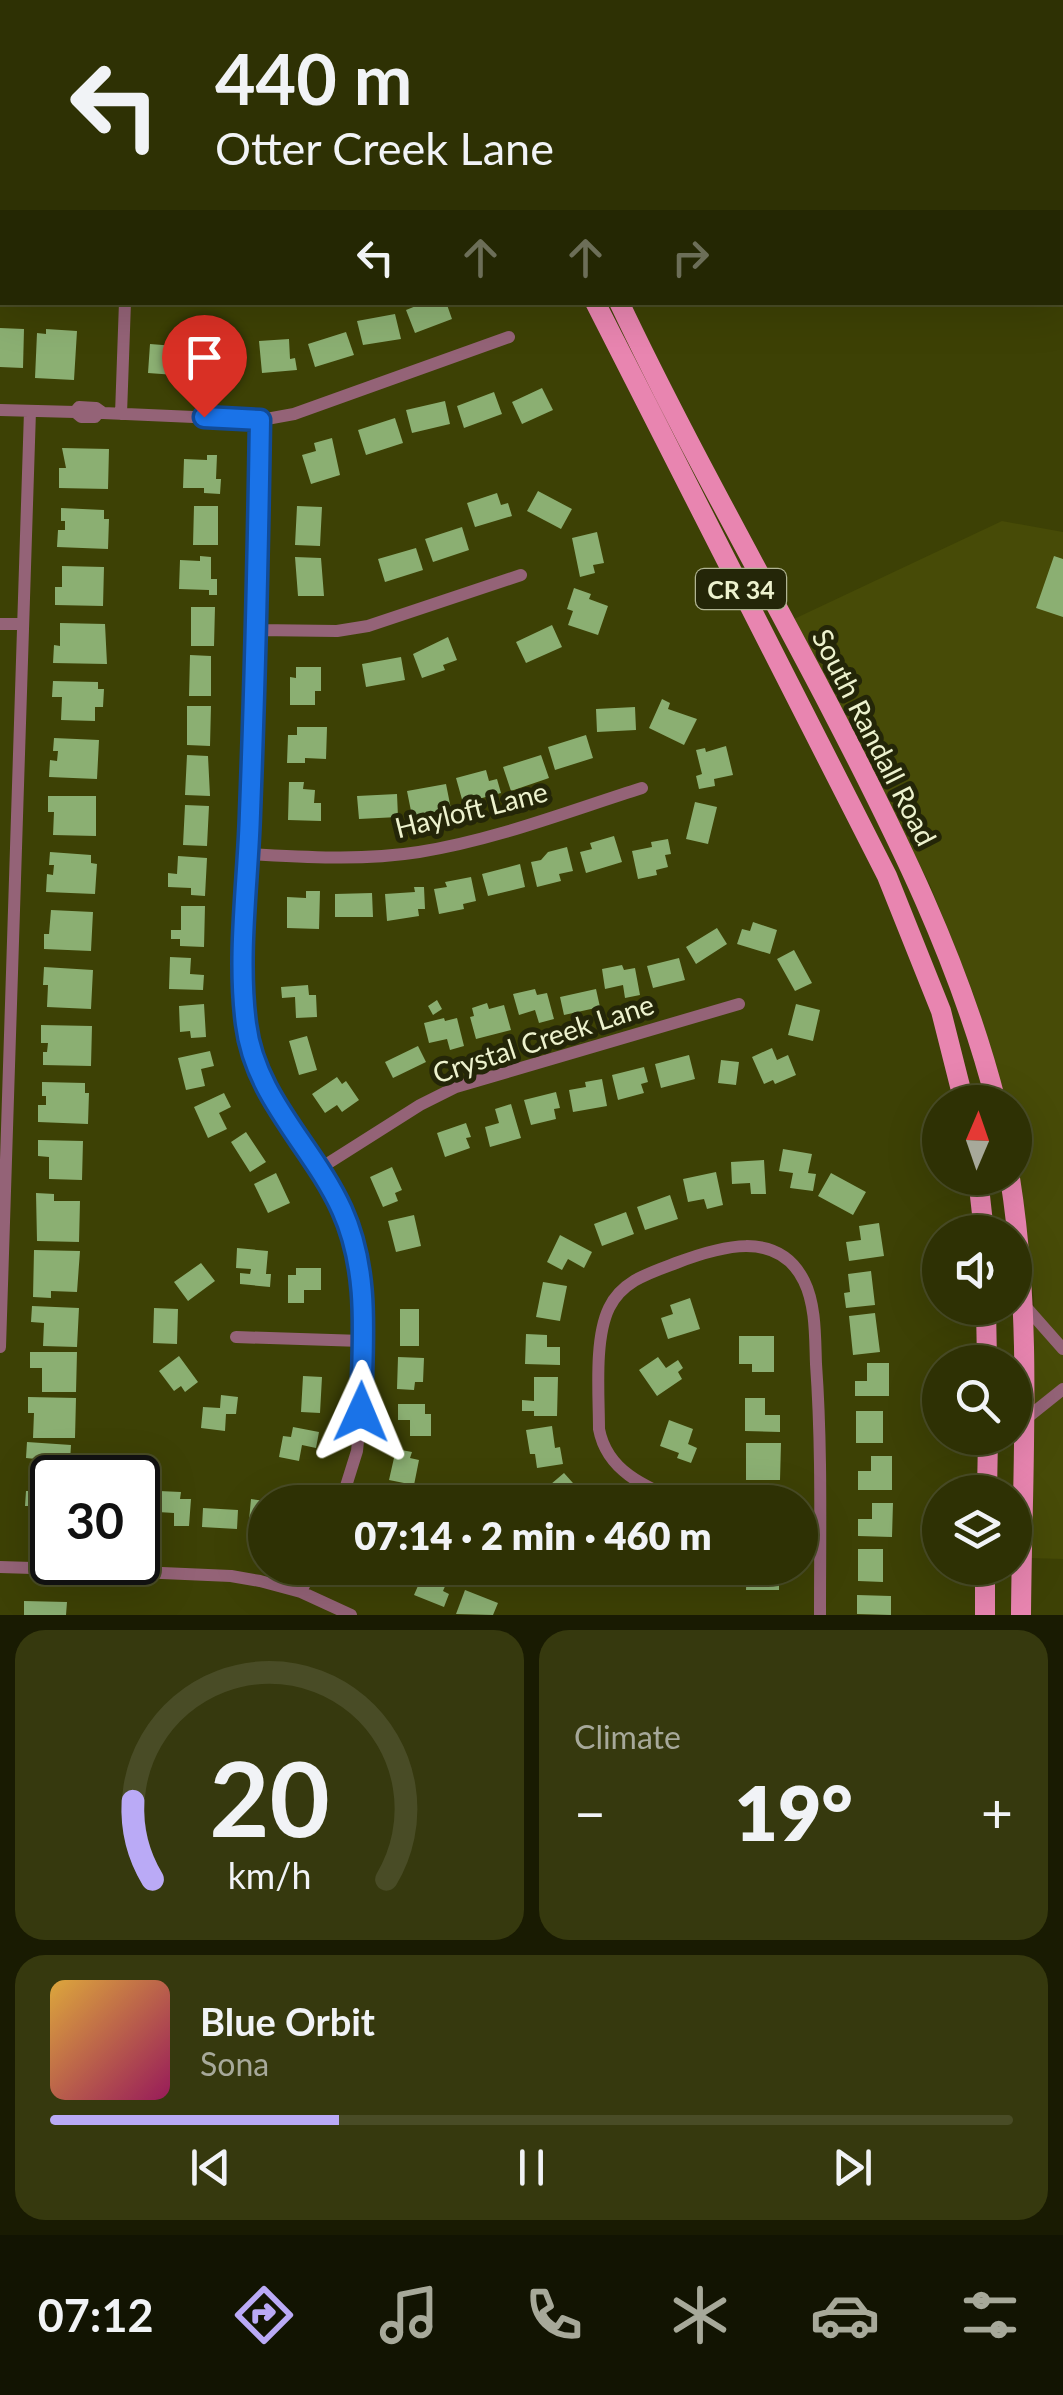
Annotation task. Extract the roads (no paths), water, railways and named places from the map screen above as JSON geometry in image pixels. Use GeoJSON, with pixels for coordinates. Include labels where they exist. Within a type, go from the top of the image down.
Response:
{"type":"FeatureCollection","features":[{"type":"Feature","properties":{"kind":"main road","name":"South Randall Road"},"geometry":{"type":"LineString","coordinates":[[597,305],[887,876],[941,1011],[960,1085]]}},
{"type":"Feature","properties":{"kind":"main road","name":"South Randall Road"},"geometry":{"type":"LineString","coordinates":[[621,305],[866,776],[936,920],[991,1085]]}},
{"type":"Feature","properties":{"kind":"main road"},"geometry":{"type":"LineString","coordinates":[[1021,1615],[1023,1455]]}},
{"type":"Feature","properties":{"kind":"main road"},"geometry":{"type":"LineString","coordinates":[[985,1615],[986,1585]]}},
{"type":"Feature","properties":{"kind":"street"},"geometry":{"type":"LineString","coordinates":[[121,414],[125,305]]}},
{"type":"Feature","properties":{"kind":"street"},"geometry":{"type":"LineString","coordinates":[[0,410],[75,412],[79,407],[88,407],[121,414],[260,420],[328,403],[509,337]]}},
{"type":"Feature","properties":{"kind":"street"},"geometry":{"type":"LineString","coordinates":[[0,1347],[30,411]]}},
{"type":"Feature","properties":{"kind":"street"},"geometry":{"type":"LineString","coordinates":[[260,420],[257,630],[244,967],[246,1028],[264,1085],[342,1209],[360,1260],[362,1341],[357,1451],[346,1485]]}},
{"type":"Feature","properties":{"kind":"street"},"geometry":{"type":"LineString","coordinates":[[257,630],[337,631],[368,626],[521,575]]}},
{"type":"Feature","properties":{"kind":"street"},"geometry":{"type":"LineString","coordinates":[[0,624],[23,624]]}},
{"type":"Feature","properties":{"kind":"street","name":"Hayloft Lane"},"geometry":{"type":"LineString","coordinates":[[249,854],[342,858],[422,852],[642,788]]}},
{"type":"Feature","properties":{"kind":"street","name":"Crystal Creek Lane"},"geometry":{"type":"LineString","coordinates":[[319,1169],[420,1105],[456,1088],[739,1004]]}},
{"type":"Feature","properties":{"kind":"street"},"geometry":{"type":"LineString","coordinates":[[646,1485],[629,1477],[612,1461],[601,1442],[600,1348],[607,1310],[630,1282],[710,1250],[746,1245],[768,1250],[794,1266],[806,1284],[811,1306],[819,1408],[820,1615]]}},
{"type":"Feature","properties":{"kind":"street"},"geometry":{"type":"LineString","coordinates":[[1032,1314],[1063,1348]]}},
{"type":"Feature","properties":{"kind":"street"},"geometry":{"type":"LineString","coordinates":[[236,1337],[362,1341]]}},
{"type":"Feature","properties":{"kind":"street"},"geometry":{"type":"LineString","coordinates":[[1032,1414],[1063,1389]]}},
{"type":"Feature","properties":{"kind":"street"},"geometry":{"type":"LineString","coordinates":[[0,1566],[30,1566]]}},
{"type":"Feature","properties":{"kind":"street"},"geometry":{"type":"LineString","coordinates":[[160,1571],[232,1576],[301,1592],[351,1615]]}},
{"type":"Feature","properties":{"kind":"street"},"geometry":{"type":"LineString","coordinates":[[301,1592],[304,1585]]}}]}
